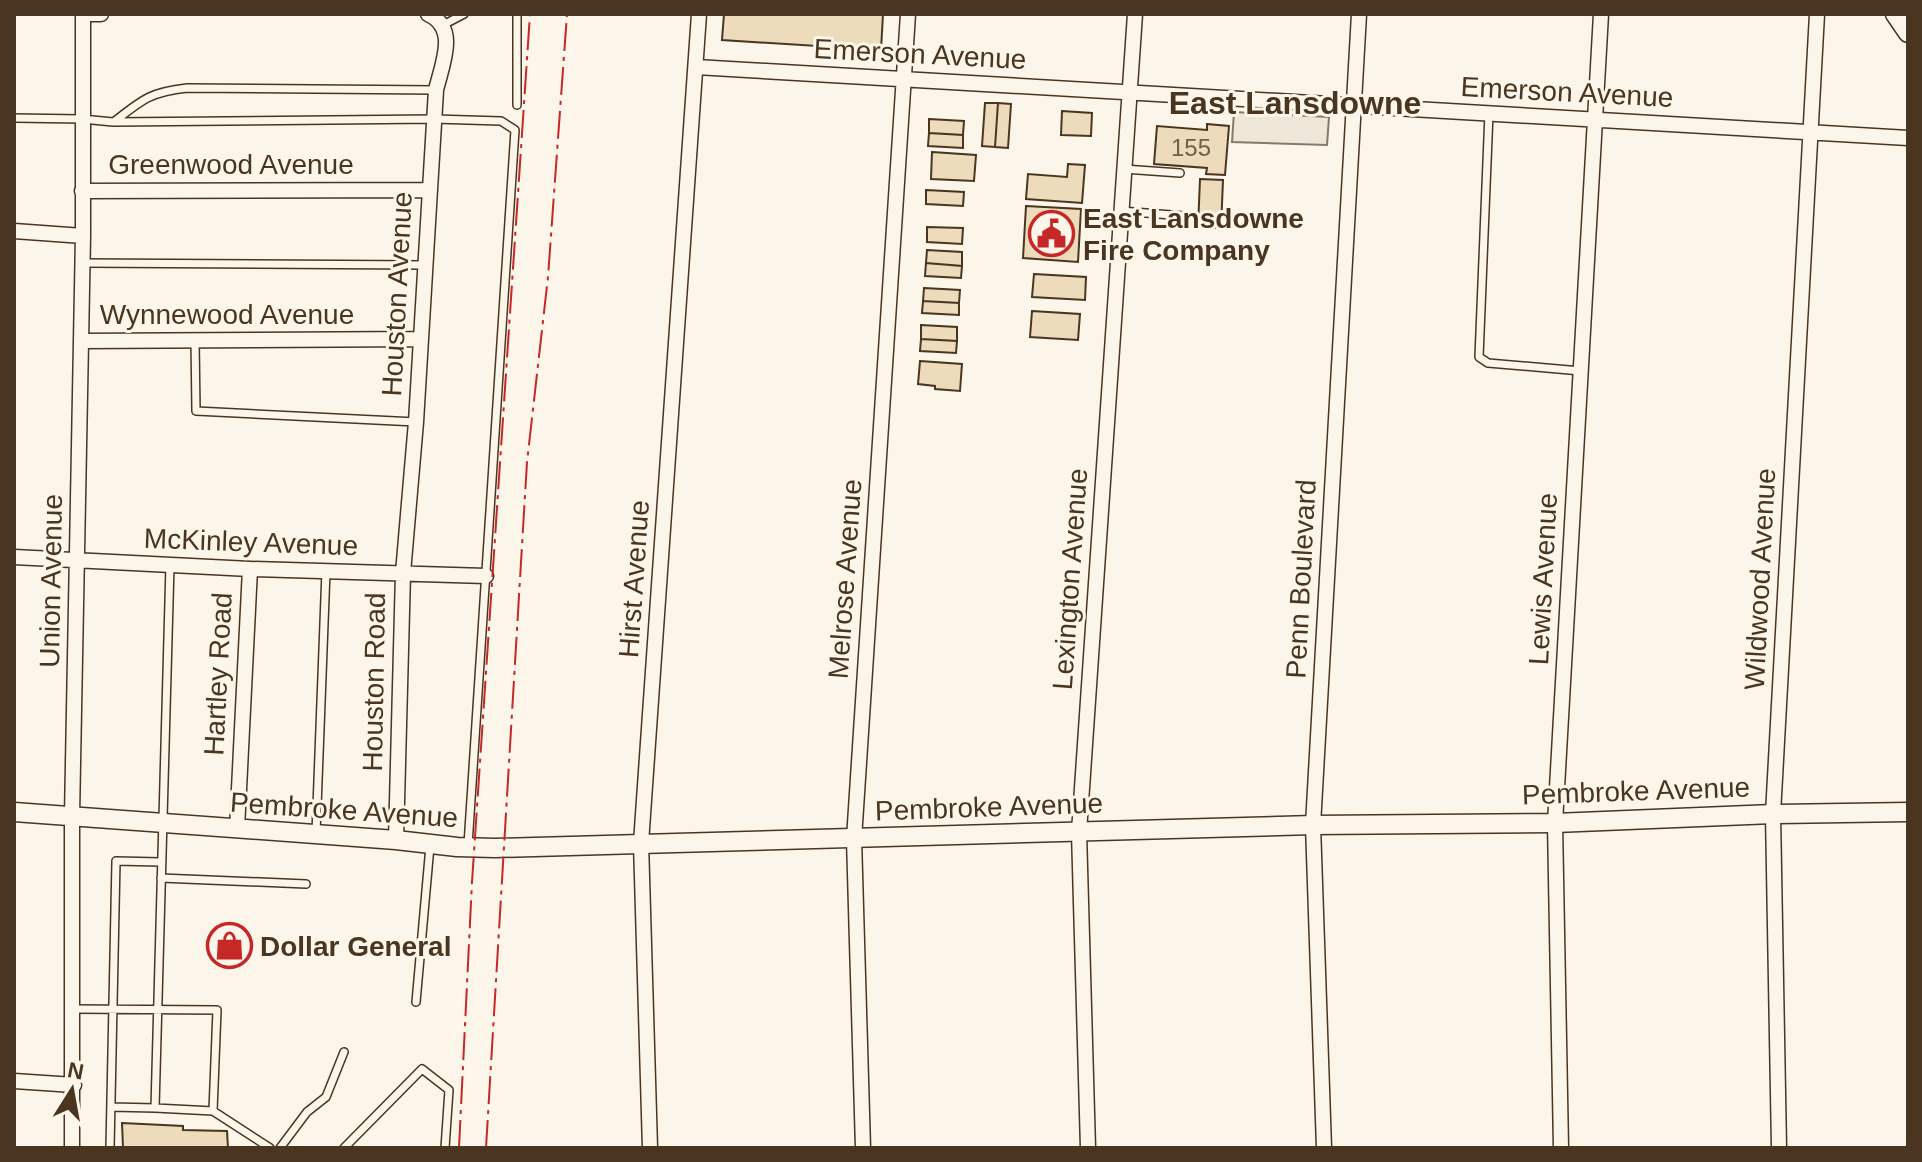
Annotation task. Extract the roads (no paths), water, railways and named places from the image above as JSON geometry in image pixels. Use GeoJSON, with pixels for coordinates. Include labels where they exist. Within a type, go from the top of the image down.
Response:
{"type":"FeatureCollection","features":[{"type":"Feature","properties":{"kind":"street"},"geometry":{"type":"LineString","coordinates":[[83,14],[101,14]]}},
{"type":"Feature","properties":{"kind":"street","name":"Union Avenue"},"geometry":{"type":"LineString","coordinates":[[72,1148],[72,816],[83,236],[83,14]]}},
{"type":"Feature","properties":{"kind":"street","name":"Hirst Avenue"},"geometry":{"type":"LineString","coordinates":[[650,1148],[641,843],[699,14]]}},
{"type":"Feature","properties":{"kind":"street","name":"Melrose Avenue"},"geometry":{"type":"LineString","coordinates":[[863,1148],[854,839],[908,14]]}},
{"type":"Feature","properties":{"kind":"street","name":"Lexington Avenue"},"geometry":{"type":"LineString","coordinates":[[1088,1148],[1079,832],[1135,14]]}},
{"type":"Feature","properties":{"kind":"street","name":"Penn Boulevard"},"geometry":{"type":"LineString","coordinates":[[1324,1148],[1313,825],[1359,14]]}},
{"type":"Feature","properties":{"kind":"street","name":"Lewis Avenue"},"geometry":{"type":"LineString","coordinates":[[1561,1148],[1555,823],[1601,14]]}},
{"type":"Feature","properties":{"kind":"street","name":"Wildwood Avenue"},"geometry":{"type":"LineString","coordinates":[[1779,1148],[1773,814],[1817,14]]}},
{"type":"Feature","properties":{"kind":"street","name":"Houston Avenue"},"geometry":{"type":"LineString","coordinates":[[403,573],[416,422],[436,90],[447,39],[436,20]]}},
{"type":"Feature","properties":{"kind":"street","name":"Emerson Avenue"},"geometry":{"type":"LineString","coordinates":[[696,67],[1908,138]]}},
{"type":"Feature","properties":{"kind":"street","name":"Greenwood Avenue"},"geometry":{"type":"LineString","coordinates":[[82,191],[429,190]]}},
{"type":"Feature","properties":{"kind":"street"},"geometry":{"type":"LineString","coordinates":[[14,231],[83,236]]}},
{"type":"Feature","properties":{"kind":"street","name":"Wynnewood Avenue"},"geometry":{"type":"LineString","coordinates":[[81,341],[421,339]]}},
{"type":"Feature","properties":{"kind":"street","name":"McKinley Avenue"},"geometry":{"type":"LineString","coordinates":[[14,557],[250,569],[486,576]]}},
{"type":"Feature","properties":{"kind":"street","name":"Hartley Road"},"geometry":{"type":"LineString","coordinates":[[237,829],[250,569]]}},
{"type":"Feature","properties":{"kind":"street","name":"Houston Road"},"geometry":{"type":"LineString","coordinates":[[396,840],[403,573]]}},
{"type":"Feature","properties":{"kind":"street","name":"Pembroke Avenue"},"geometry":{"type":"LineString","coordinates":[[14,812],[468,847],[1313,825],[1555,823],[1908,812]]}},
{"type":"Feature","properties":{"kind":"street"},"geometry":{"type":"LineString","coordinates":[[14,1081],[74,1085]]}},
{"type":"Feature","properties":{"kind":"lane"},"geometry":{"type":"LineString","coordinates":[[436,20],[464,14]]}},
{"type":"Feature","properties":{"kind":"lane"},"geometry":{"type":"LineString","coordinates":[[517,14],[517,105]]}},
{"type":"Feature","properties":{"kind":"lane"},"geometry":{"type":"LineString","coordinates":[[113,122],[145,97],[187,88],[436,90]]}},
{"type":"Feature","properties":{"kind":"lane"},"geometry":{"type":"LineString","coordinates":[[1489,113],[1479,357],[1488,363],[1581,371]]}},
{"type":"Feature","properties":{"kind":"lane"},"geometry":{"type":"LineString","coordinates":[[14,118],[113,122],[434,119],[501,121],[515,130],[468,847]]}},
{"type":"Feature","properties":{"kind":"lane"},"geometry":{"type":"LineString","coordinates":[[1124,169],[1180,173]]}},
{"type":"Feature","properties":{"kind":"lane"},"geometry":{"type":"LineString","coordinates":[[1121,211],[1184,216]]}},
{"type":"Feature","properties":{"kind":"lane"},"geometry":{"type":"LineString","coordinates":[[82,263],[425,265]]}},
{"type":"Feature","properties":{"kind":"lane"},"geometry":{"type":"LineString","coordinates":[[195,340],[196,411],[416,422]]}},
{"type":"Feature","properties":{"kind":"lane"},"geometry":{"type":"LineString","coordinates":[[155,1108],[170,565]]}},
{"type":"Feature","properties":{"kind":"lane"},"geometry":{"type":"LineString","coordinates":[[316,835],[326,571]]}},
{"type":"Feature","properties":{"kind":"lane"},"geometry":{"type":"LineString","coordinates":[[416,1002],[430,844]]}},
{"type":"Feature","properties":{"kind":"lane"},"geometry":{"type":"LineString","coordinates":[[110,1148],[116,861],[161,862]]}},
{"type":"Feature","properties":{"kind":"lane"},"geometry":{"type":"LineString","coordinates":[[161,878],[306,884]]}},
{"type":"Feature","properties":{"kind":"lane"},"geometry":{"type":"LineString","coordinates":[[73,1009],[217,1010],[213,1111]]}},
{"type":"Feature","properties":{"kind":"lane"},"geometry":{"type":"LineString","coordinates":[[280,1148],[307,1112],[326,1097],[344,1052]]}},
{"type":"Feature","properties":{"kind":"lane"},"geometry":{"type":"LineString","coordinates":[[344,1148],[422,1069],[449,1090],[445,1148]]}},
{"type":"Feature","properties":{"kind":"lane"},"geometry":{"type":"LineString","coordinates":[[111,1107],[213,1111],[270,1148]]}},
{"type":"Feature","properties":{"kind":"place","name":"East Lansdowne Fire Company"},"geometry":{"type":"Point","coordinates":[1052,234]}},
{"type":"Feature","properties":{"kind":"place","name":"Dollar General"},"geometry":{"type":"Point","coordinates":[229,946]}},
{"type":"Feature","properties":{"kind":"district","name":"East Lansdowne"},"geometry":{"type":"Point","coordinates":[1295,103]}}]}
